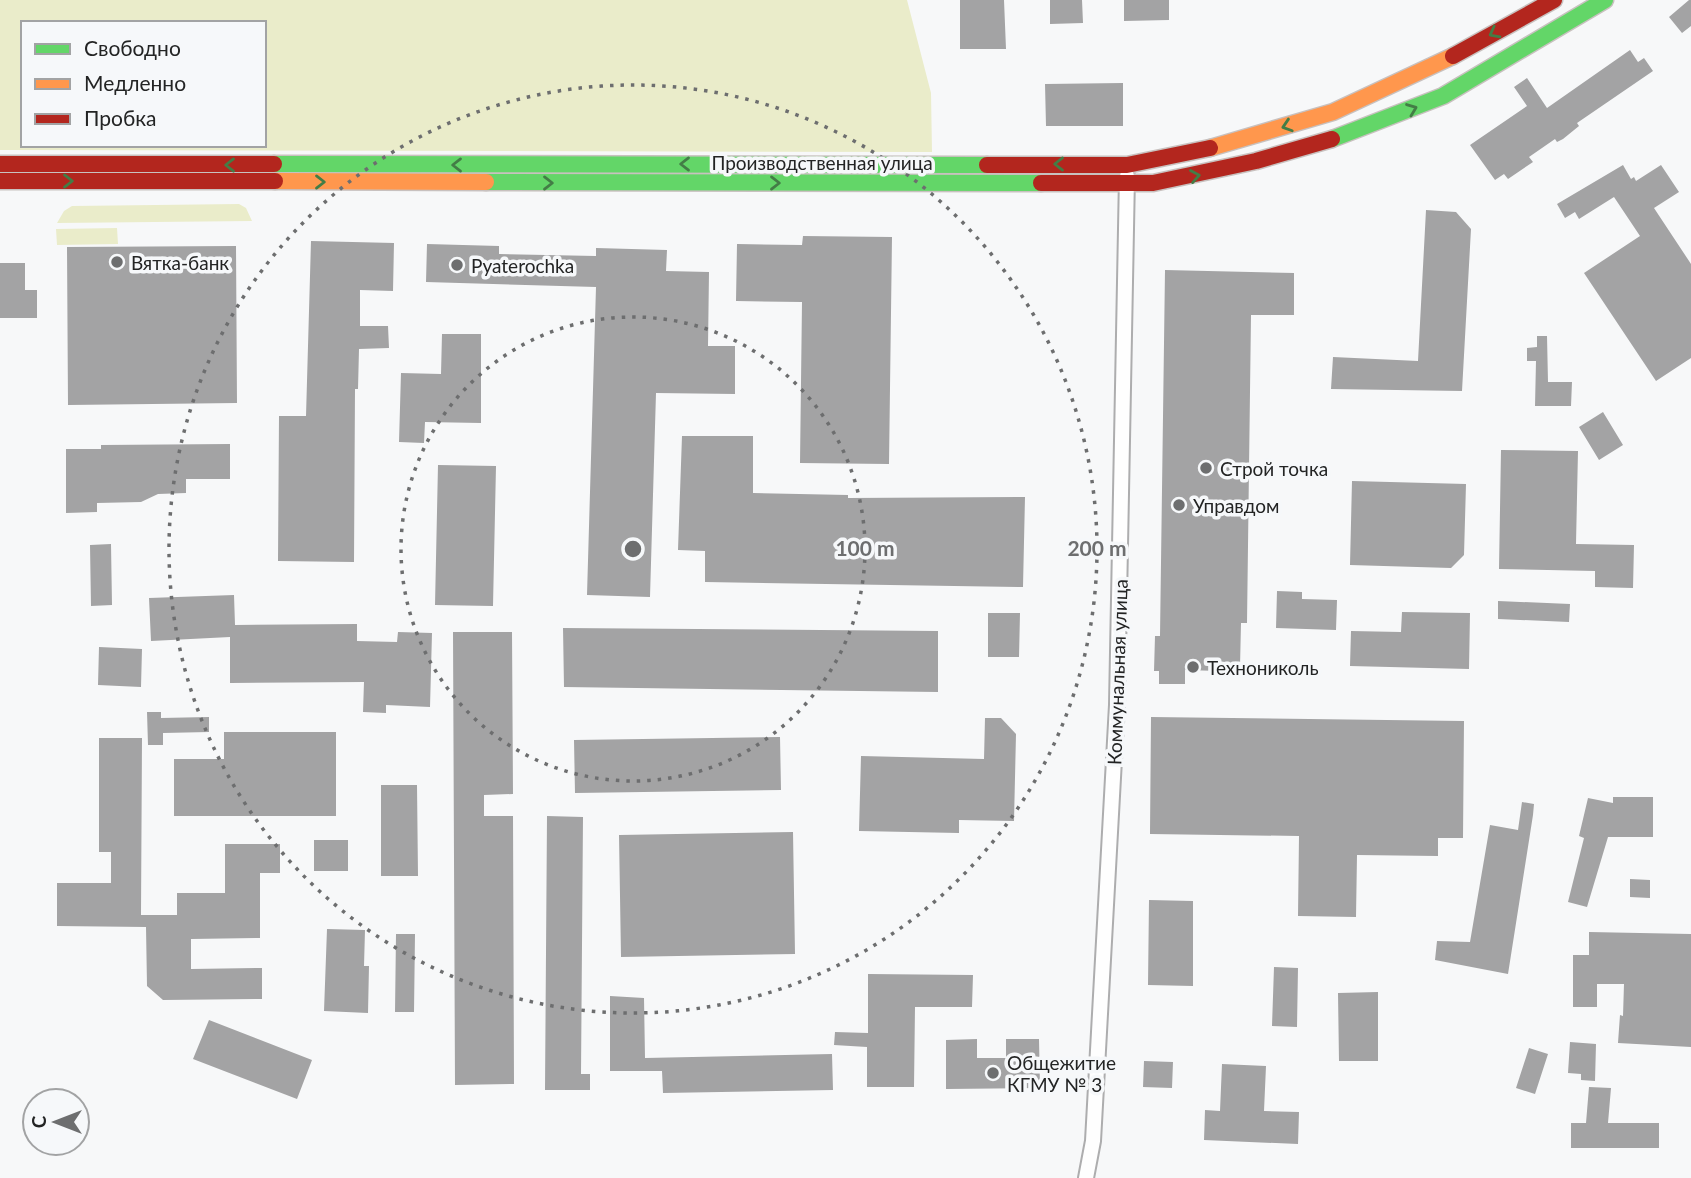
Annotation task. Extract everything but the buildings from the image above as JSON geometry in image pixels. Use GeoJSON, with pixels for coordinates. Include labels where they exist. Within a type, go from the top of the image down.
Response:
{"type":"FeatureCollection","features":[{"type":"Feature","properties":{"kind":"highway","name":"Производственная улица"},"geometry":{"type":"LineString","coordinates":[[0,164],[1127,165],[1194,152],[1337,110],[1398,84],[1554,0]]}},
{"type":"Feature","properties":{"kind":"highway","name":"Производственная улица"},"geometry":{"type":"LineString","coordinates":[[0,181],[1127,185],[1212,172],[1294,150],[1425,104],[1581,18],[1605,0]]}},
{"type":"Feature","properties":{"kind":"street","name":"Коммунальная улица"},"geometry":{"type":"LineString","coordinates":[[1086,1178],[1093,1141],[1116,732],[1127,165]]}},
{"type":"Feature","properties":{"kind":"green space"},"geometry":{"type":"Polygon","coordinates":[[[0,0],[907,0],[931,93],[932,152],[0,150],[0,0]]]}},
{"type":"Feature","properties":{"kind":"green space"},"geometry":{"type":"Polygon","coordinates":[[[239,204],[246,208],[252,221],[57,223],[64,211],[72,206],[239,204]]]}},
{"type":"Feature","properties":{"kind":"green space"},"geometry":{"type":"Polygon","coordinates":[[[117,228],[118,244],[57,245],[56,229],[117,228]]]}},
{"type":"Feature","properties":{"kind":"traffic: fast"},"geometry":{"type":"LineString","coordinates":[[1332,139],[1443,96],[1605,0]]}},
{"type":"Feature","properties":{"kind":"traffic: fast"},"geometry":{"type":"LineString","coordinates":[[274,164],[987,165]]}},
{"type":"Feature","properties":{"kind":"traffic: fast"},"geometry":{"type":"LineString","coordinates":[[486,182],[1041,183]]}},
{"type":"Feature","properties":{"kind":"traffic: slow"},"geometry":{"type":"LineString","coordinates":[[1210,148],[1333,112],[1453,56]]}},
{"type":"Feature","properties":{"kind":"traffic: slow"},"geometry":{"type":"LineString","coordinates":[[275,181],[486,182]]}},
{"type":"Feature","properties":{"kind":"traffic: jam"},"geometry":{"type":"LineString","coordinates":[[1453,56],[1554,0]]}},
{"type":"Feature","properties":{"kind":"traffic: jam"},"geometry":{"type":"LineString","coordinates":[[1041,183],[1153,183],[1256,161],[1332,139]]}},
{"type":"Feature","properties":{"kind":"traffic: jam"},"geometry":{"type":"LineString","coordinates":[[987,165],[1127,165],[1210,148]]}},
{"type":"Feature","properties":{"kind":"traffic: jam"},"geometry":{"type":"LineString","coordinates":[[0,164],[274,164]]}},
{"type":"Feature","properties":{"kind":"traffic: jam"},"geometry":{"type":"LineString","coordinates":[[0,181],[275,181]]}},
{"type":"Feature","properties":{"kind":"place","name":"Вятка-банк"},"geometry":{"type":"Point","coordinates":[117,262]}},
{"type":"Feature","properties":{"kind":"place","name":"Pyaterochka"},"geometry":{"type":"Point","coordinates":[457,265]}},
{"type":"Feature","properties":{"kind":"place","name":"Строй точка"},"geometry":{"type":"Point","coordinates":[1206,468]}},
{"type":"Feature","properties":{"kind":"place","name":"Управдом"},"geometry":{"type":"Point","coordinates":[1179,505]}},
{"type":"Feature","properties":{"kind":"place","name":"Технониколь"},"geometry":{"type":"Point","coordinates":[1193,667]}},
{"type":"Feature","properties":{"kind":"place","name":"Общежитие КГМУ № 3"},"geometry":{"type":"Point","coordinates":[993,1073]}}]}
